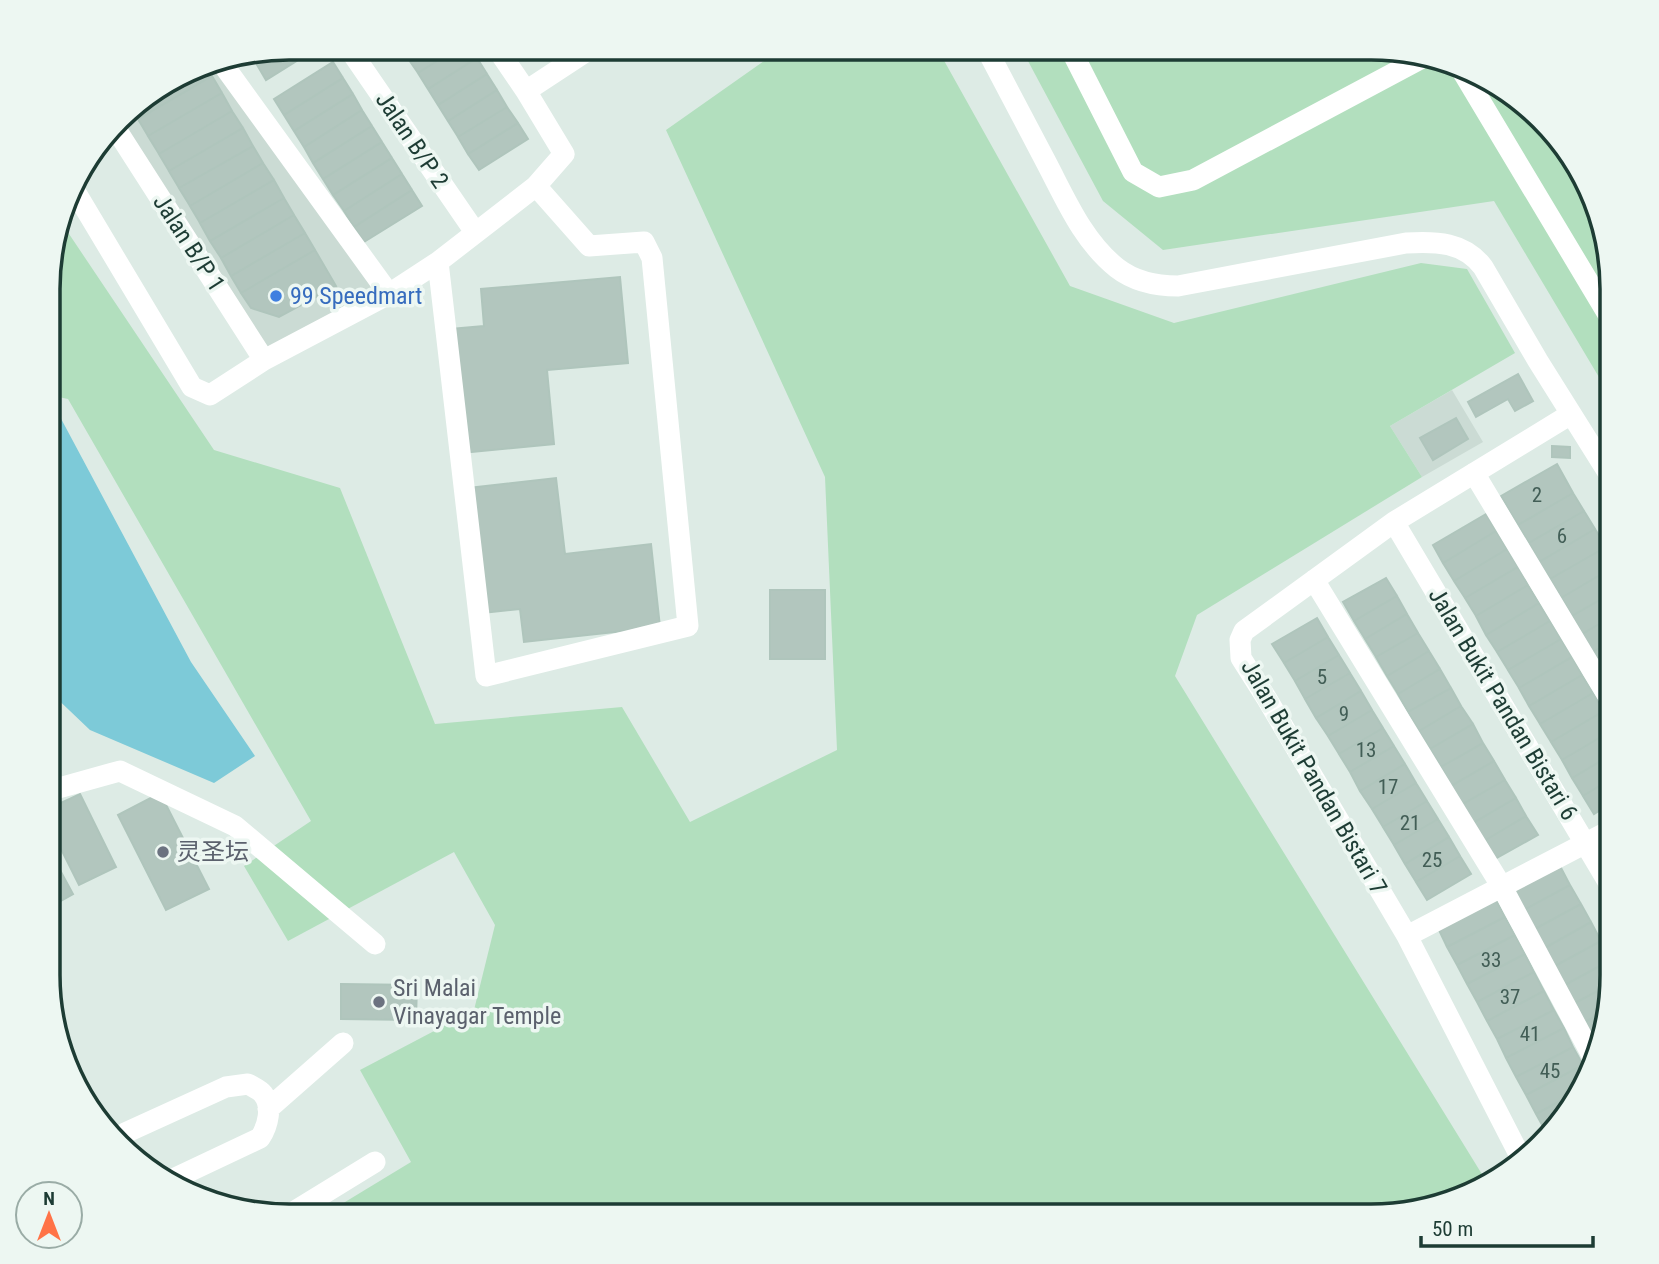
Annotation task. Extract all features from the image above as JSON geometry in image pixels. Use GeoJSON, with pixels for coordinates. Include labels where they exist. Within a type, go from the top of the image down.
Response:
{"type":"FeatureCollection","features":[{"type":"Feature","properties":{"kind":"street","name":"Jalan B/P 2"},"geometry":{"type":"LineString","coordinates":[[357,60],[475,232]]}},
{"type":"Feature","properties":{"kind":"street"},"geometry":{"type":"LineString","coordinates":[[79,198],[192,387],[210,395],[264,360],[389,294],[438,262],[536,186],[564,154],[505,60]]}},
{"type":"Feature","properties":{"kind":"street"},"geometry":{"type":"LineString","coordinates":[[526,91],[573,60]]}},
{"type":"Feature","properties":{"kind":"street"},"geometry":{"type":"LineString","coordinates":[[992,60],[1077,222],[1096,248],[1118,269],[1136,280],[1157,286],[1178,286],[1406,243],[1435,243],[1463,248],[1475,256],[1483,267],[1600,460]]}},
{"type":"Feature","properties":{"kind":"street"},"geometry":{"type":"LineString","coordinates":[[1076,60],[1133,172],[1159,187],[1193,180],[1412,63]]}},
{"type":"Feature","properties":{"kind":"street"},"geometry":{"type":"LineString","coordinates":[[226,68],[389,294]]}},
{"type":"Feature","properties":{"kind":"street"},"geometry":{"type":"LineString","coordinates":[[1468,81],[1600,301]]}},
{"type":"Feature","properties":{"kind":"street","name":"Jalan B/P 1"},"geometry":{"type":"LineString","coordinates":[[119,135],[264,360]]}},
{"type":"Feature","properties":{"kind":"street"},"geometry":{"type":"LineString","coordinates":[[438,262],[486,676],[688,626],[652,258],[644,242],[589,246],[536,186]]}},
{"type":"Feature","properties":{"kind":"street","name":"Jalan Bukit Pandan Bistari 7"},"geometry":{"type":"LineString","coordinates":[[1517,1151],[1407,936],[1268,699],[1241,658],[1240,640],[1244,631],[1394,522],[1571,414]]}},
{"type":"Feature","properties":{"kind":"street"},"geometry":{"type":"LineString","coordinates":[[1474,473],[1599,682]]}},
{"type":"Feature","properties":{"kind":"street","name":"Jalan Bukit Pandan Bistari 6"},"geometry":{"type":"LineString","coordinates":[[1394,522],[1599,865]]}},
{"type":"Feature","properties":{"kind":"street"},"geometry":{"type":"LineString","coordinates":[[1314,580],[1502,887],[1588,1047]]}},
{"type":"Feature","properties":{"kind":"street"},"geometry":{"type":"LineString","coordinates":[[60,788],[120,771],[236,826],[375,944]]}},
{"type":"Feature","properties":{"kind":"street"},"geometry":{"type":"LineString","coordinates":[[1407,936],[1599,836]]}},
{"type":"Feature","properties":{"kind":"street"},"geometry":{"type":"LineString","coordinates":[[268,1109],[343,1043]]}},
{"type":"Feature","properties":{"kind":"street"},"geometry":{"type":"LineString","coordinates":[[125,1133],[226,1087],[248,1084],[264,1095],[268,1109],[267,1127],[260,1138],[179,1176]]}},
{"type":"Feature","properties":{"kind":"street"},"geometry":{"type":"LineString","coordinates":[[307,1204],[376,1162]]}},
{"type":"Feature","properties":{"kind":"shaded area"},"geometry":{"type":"Polygon","coordinates":[[[219,71],[379,288],[266,348],[125,129],[149,107],[174,90],[219,71]]]}},
{"type":"Feature","properties":{"kind":"shaded area"},"geometry":{"type":"Polygon","coordinates":[[[1452,390],[1483,442],[1422,477],[1390,426],[1452,390]]]}},
{"type":"Feature","properties":{"kind":"green space"},"geometry":{"type":"Polygon","coordinates":[[[766,60],[944,60],[1070,286],[1174,323],[1421,263],[1467,269],[1515,353],[1390,426],[1422,477],[1197,615],[1175,676],[1483,1175],[1444,1192],[1415,1200],[1370,1204],[342,1204],[411,1162],[360,1070],[474,1010],[495,925],[454,852],[288,941],[244,866],[311,821],[68,399],[60,397],[61,259],[67,230],[214,450],[340,488],[435,724],[622,707],[690,822],[837,750],[825,477],[666,130],[766,60]]]}},
{"type":"Feature","properties":{"kind":"green space"},"geometry":{"type":"Polygon","coordinates":[[[1027,60],[1385,60],[1430,67],[1458,77],[1498,98],[1521,116],[1552,149],[1576,187],[1592,229],[1598,259],[1600,379],[1494,201],[1163,250],[1103,201],[1027,60]]]}},
{"type":"Feature","properties":{"kind":"water"},"geometry":{"type":"Polygon","coordinates":[[[60,417],[191,662],[255,756],[214,783],[90,730],[60,701],[60,417]]]}},
{"type":"Feature","properties":{"kind":"building"},"geometry":{"type":"Polygon","coordinates":[[[274,60],[298,60],[266,80],[256,63],[274,60]]]}},
{"type":"Feature","properties":{"kind":"building"},"geometry":{"type":"Polygon","coordinates":[[[409,60],[438,60],[418,73],[409,60]]]}},
{"type":"Feature","properties":{"kind":"building"},"geometry":{"type":"Polygon","coordinates":[[[438,60],[474,60],[428,89],[418,73],[438,60]]]}},
{"type":"Feature","properties":{"kind":"building"},"geometry":{"type":"Polygon","coordinates":[[[474,60],[478,60],[487,74],[438,105],[428,89],[474,60]]]}},
{"type":"Feature","properties":{"kind":"building"},"geometry":{"type":"Polygon","coordinates":[[[333,62],[343,78],[284,115],[274,99],[333,62]]]}},
{"type":"Feature","properties":{"kind":"building"},"geometry":{"type":"Polygon","coordinates":[[[211,74],[212,76],[138,119],[149,107],[174,90],[211,74]]]}},
{"type":"Feature","properties":{"kind":"building"},"geometry":{"type":"Polygon","coordinates":[[[487,74],[497,90],[448,121],[438,105],[487,74]]]}},
{"type":"Feature","properties":{"kind":"building"},"geometry":{"type":"Polygon","coordinates":[[[212,76],[222,93],[148,136],[138,119],[212,76]]]}},
{"type":"Feature","properties":{"kind":"building"},"geometry":{"type":"Polygon","coordinates":[[[343,78],[353,94],[294,131],[284,115],[343,78]]]}},
{"type":"Feature","properties":{"kind":"building"},"geometry":{"type":"Polygon","coordinates":[[[497,90],[507,107],[458,137],[448,121],[497,90]]]}},
{"type":"Feature","properties":{"kind":"building"},"geometry":{"type":"Polygon","coordinates":[[[222,93],[232,111],[159,154],[148,136],[222,93]]]}},
{"type":"Feature","properties":{"kind":"building"},"geometry":{"type":"Polygon","coordinates":[[[353,94],[362,110],[304,147],[294,131],[353,94]]]}},
{"type":"Feature","properties":{"kind":"building"},"geometry":{"type":"Polygon","coordinates":[[[507,107],[518,123],[468,154],[458,137],[507,107]]]}},
{"type":"Feature","properties":{"kind":"building"},"geometry":{"type":"Polygon","coordinates":[[[362,110],[372,126],[313,163],[304,147],[362,110]]]}},
{"type":"Feature","properties":{"kind":"building"},"geometry":{"type":"Polygon","coordinates":[[[232,111],[243,128],[169,171],[159,154],[232,111]]]}},
{"type":"Feature","properties":{"kind":"building"},"geometry":{"type":"Polygon","coordinates":[[[518,123],[528,139],[479,170],[468,154],[518,123]]]}},
{"type":"Feature","properties":{"kind":"building"},"geometry":{"type":"Polygon","coordinates":[[[372,126],[382,142],[323,179],[313,163],[372,126]]]}},
{"type":"Feature","properties":{"kind":"building"},"geometry":{"type":"Polygon","coordinates":[[[243,128],[253,146],[179,188],[169,171],[243,128]]]}},
{"type":"Feature","properties":{"kind":"building"},"geometry":{"type":"Polygon","coordinates":[[[382,142],[392,158],[333,195],[323,179],[382,142]]]}},
{"type":"Feature","properties":{"kind":"building"},"geometry":{"type":"Polygon","coordinates":[[[253,146],[263,163],[190,206],[179,188],[253,146]]]}},
{"type":"Feature","properties":{"kind":"building"},"geometry":{"type":"Polygon","coordinates":[[[392,158],[402,174],[344,211],[333,195],[392,158]]]}},
{"type":"Feature","properties":{"kind":"building"},"geometry":{"type":"Polygon","coordinates":[[[263,163],[274,180],[200,223],[190,206],[263,163]]]}},
{"type":"Feature","properties":{"kind":"building"},"geometry":{"type":"Polygon","coordinates":[[[402,174],[412,190],[354,227],[344,211],[402,174]]]}},
{"type":"Feature","properties":{"kind":"building"},"geometry":{"type":"Polygon","coordinates":[[[274,180],[284,198],[210,241],[200,223],[274,180]]]}},
{"type":"Feature","properties":{"kind":"building"},"geometry":{"type":"Polygon","coordinates":[[[412,190],[422,206],[364,242],[354,227],[412,190]]]}},
{"type":"Feature","properties":{"kind":"building"},"geometry":{"type":"Polygon","coordinates":[[[284,198],[294,215],[221,258],[210,241],[284,198]]]}},
{"type":"Feature","properties":{"kind":"building"},"geometry":{"type":"Polygon","coordinates":[[[294,215],[305,233],[231,276],[221,258],[294,215]]]}},
{"type":"Feature","properties":{"kind":"building"},"geometry":{"type":"Polygon","coordinates":[[[305,233],[315,250],[241,293],[231,276],[305,233]]]}},
{"type":"Feature","properties":{"kind":"building"},"geometry":{"type":"Polygon","coordinates":[[[315,250],[336,286],[279,317],[251,308],[241,293],[315,250]]]}},
{"type":"Feature","properties":{"kind":"building"},"geometry":{"type":"Polygon","coordinates":[[[620,277],[628,363],[547,370],[554,444],[462,453],[451,329],[484,326],[481,289],[620,277]]]}},
{"type":"Feature","properties":{"kind":"building"},"geometry":{"type":"Polygon","coordinates":[[[1518,374],[1533,401],[1515,411],[1508,399],[1476,417],[1468,402],[1518,374]]]}},
{"type":"Feature","properties":{"kind":"building"},"geometry":{"type":"Polygon","coordinates":[[[1456,418],[1468,439],[1433,460],[1420,438],[1456,418]]]}},
{"type":"Feature","properties":{"kind":"building"},"geometry":{"type":"Polygon","coordinates":[[[1552,446],[1570,447],[1570,458],[1552,457],[1552,446]]]}},
{"type":"Feature","properties":{"kind":"building"},"geometry":{"type":"Polygon","coordinates":[[[1557,464],[1573,493],[1518,525],[1501,496],[1557,464]]]}},
{"type":"Feature","properties":{"kind":"building"},"geometry":{"type":"Polygon","coordinates":[[[556,478],[565,554],[651,544],[660,627],[524,642],[520,609],[483,613],[469,488],[556,478]]]}},
{"type":"Feature","properties":{"kind":"building"},"geometry":{"type":"Polygon","coordinates":[[[1573,493],[1584,511],[1529,543],[1518,525],[1573,493]]]}},
{"type":"Feature","properties":{"kind":"building"},"geometry":{"type":"Polygon","coordinates":[[[1584,511],[1595,529],[1539,562],[1529,543],[1584,511]]]}},
{"type":"Feature","properties":{"kind":"building"},"geometry":{"type":"Polygon","coordinates":[[[1486,514],[1496,531],[1443,563],[1433,545],[1486,514]]]}},
{"type":"Feature","properties":{"kind":"building"},"geometry":{"type":"Polygon","coordinates":[[[1595,529],[1600,537],[1600,551],[1550,579],[1539,562],[1595,529]]]}},
{"type":"Feature","properties":{"kind":"building"},"geometry":{"type":"Polygon","coordinates":[[[1496,531],[1507,549],[1454,581],[1443,563],[1496,531]]]}},
{"type":"Feature","properties":{"kind":"building"},"geometry":{"type":"Polygon","coordinates":[[[1507,549],[1518,567],[1465,598],[1454,581],[1507,549]]]}},
{"type":"Feature","properties":{"kind":"building"},"geometry":{"type":"Polygon","coordinates":[[[1600,551],[1600,575],[1561,598],[1550,579],[1600,551]]]}},
{"type":"Feature","properties":{"kind":"building"},"geometry":{"type":"Polygon","coordinates":[[[1518,567],[1528,585],[1476,616],[1465,598],[1518,567]]]}},
{"type":"Feature","properties":{"kind":"building"},"geometry":{"type":"Polygon","coordinates":[[[1600,575],[1600,600],[1572,616],[1561,598],[1600,575]]]}},
{"type":"Feature","properties":{"kind":"building"},"geometry":{"type":"Polygon","coordinates":[[[1386,578],[1397,596],[1354,621],[1343,602],[1386,578]]]}},
{"type":"Feature","properties":{"kind":"building"},"geometry":{"type":"Polygon","coordinates":[[[1528,585],[1539,603],[1486,635],[1476,616],[1528,585]]]}},
{"type":"Feature","properties":{"kind":"building"},"geometry":{"type":"Polygon","coordinates":[[[770,590],[825,590],[825,659],[770,659],[770,590]]]}},
{"type":"Feature","properties":{"kind":"building"},"geometry":{"type":"Polygon","coordinates":[[[1397,596],[1407,614],[1365,639],[1354,621],[1397,596]]]}},
{"type":"Feature","properties":{"kind":"building"},"geometry":{"type":"Polygon","coordinates":[[[1600,600],[1600,624],[1582,634],[1572,616],[1600,600]]]}},
{"type":"Feature","properties":{"kind":"building"},"geometry":{"type":"Polygon","coordinates":[[[1539,603],[1550,621],[1497,652],[1486,635],[1539,603]]]}},
{"type":"Feature","properties":{"kind":"building"},"geometry":{"type":"Polygon","coordinates":[[[1407,614],[1418,633],[1376,657],[1365,639],[1407,614]]]}},
{"type":"Feature","properties":{"kind":"building"},"geometry":{"type":"Polygon","coordinates":[[[1317,618],[1328,637],[1284,663],[1272,644],[1317,618]]]}},
{"type":"Feature","properties":{"kind":"building"},"geometry":{"type":"Polygon","coordinates":[[[1550,621],[1561,639],[1508,670],[1497,652],[1550,621]]]}},
{"type":"Feature","properties":{"kind":"building"},"geometry":{"type":"Polygon","coordinates":[[[1600,624],[1599,648],[1593,652],[1582,634],[1600,624]]]}},
{"type":"Feature","properties":{"kind":"building"},"geometry":{"type":"Polygon","coordinates":[[[1418,633],[1429,651],[1387,676],[1376,657],[1418,633]]]}},
{"type":"Feature","properties":{"kind":"building"},"geometry":{"type":"Polygon","coordinates":[[[1328,637],[1339,655],[1295,681],[1284,663],[1328,637]]]}},
{"type":"Feature","properties":{"kind":"building"},"geometry":{"type":"Polygon","coordinates":[[[1561,639],[1572,657],[1519,688],[1508,670],[1561,639]]]}},
{"type":"Feature","properties":{"kind":"building"},"geometry":{"type":"Polygon","coordinates":[[[1599,648],[1599,663],[1593,652],[1599,648]]]}},
{"type":"Feature","properties":{"kind":"building"},"geometry":{"type":"Polygon","coordinates":[[[1429,651],[1440,669],[1398,694],[1387,676],[1429,651]]]}},
{"type":"Feature","properties":{"kind":"building"},"geometry":{"type":"Polygon","coordinates":[[[1339,655],[1350,673],[1305,699],[1295,681],[1339,655]]]}},
{"type":"Feature","properties":{"kind":"building"},"geometry":{"type":"Polygon","coordinates":[[[1572,657],[1582,675],[1529,706],[1519,688],[1572,657]]]}},
{"type":"Feature","properties":{"kind":"building"},"geometry":{"type":"Polygon","coordinates":[[[1440,669],[1451,688],[1408,712],[1398,694],[1440,669]]]}},
{"type":"Feature","properties":{"kind":"building"},"geometry":{"type":"Polygon","coordinates":[[[1350,673],[1361,691],[1316,718],[1305,699],[1350,673]]]}},
{"type":"Feature","properties":{"kind":"building"},"geometry":{"type":"Polygon","coordinates":[[[1582,675],[1593,693],[1540,724],[1529,706],[1582,675]]]}},
{"type":"Feature","properties":{"kind":"building"},"geometry":{"type":"Polygon","coordinates":[[[1451,688],[1461,706],[1419,731],[1408,712],[1451,688]]]}},
{"type":"Feature","properties":{"kind":"building"},"geometry":{"type":"Polygon","coordinates":[[[1361,691],[1372,710],[1328,736],[1316,718],[1361,691]]]}},
{"type":"Feature","properties":{"kind":"building"},"geometry":{"type":"Polygon","coordinates":[[[1593,693],[1599,703],[1599,714],[1551,742],[1540,724],[1593,693]]]}},
{"type":"Feature","properties":{"kind":"building"},"geometry":{"type":"Polygon","coordinates":[[[1461,706],[1473,724],[1430,749],[1419,731],[1461,706]]]}},
{"type":"Feature","properties":{"kind":"building"},"geometry":{"type":"Polygon","coordinates":[[[1372,710],[1383,728],[1339,754],[1328,736],[1372,710]]]}},
{"type":"Feature","properties":{"kind":"building"},"geometry":{"type":"Polygon","coordinates":[[[1599,714],[1599,738],[1562,760],[1551,742],[1599,714]]]}},
{"type":"Feature","properties":{"kind":"building"},"geometry":{"type":"Polygon","coordinates":[[[1473,724],[1483,743],[1441,767],[1430,749],[1473,724]]]}},
{"type":"Feature","properties":{"kind":"building"},"geometry":{"type":"Polygon","coordinates":[[[1383,728],[1394,746],[1350,772],[1339,754],[1383,728]]]}},
{"type":"Feature","properties":{"kind":"building"},"geometry":{"type":"Polygon","coordinates":[[[1599,738],[1599,762],[1572,778],[1562,760],[1599,738]]]}},
{"type":"Feature","properties":{"kind":"building"},"geometry":{"type":"Polygon","coordinates":[[[1483,743],[1494,761],[1451,786],[1441,767],[1483,743]]]}},
{"type":"Feature","properties":{"kind":"building"},"geometry":{"type":"Polygon","coordinates":[[[1394,746],[1405,764],[1360,791],[1350,772],[1394,746]]]}},
{"type":"Feature","properties":{"kind":"building"},"geometry":{"type":"Polygon","coordinates":[[[1494,761],[1505,780],[1463,804],[1451,786],[1494,761]]]}},
{"type":"Feature","properties":{"kind":"building"},"geometry":{"type":"Polygon","coordinates":[[[1599,762],[1599,786],[1583,796],[1572,778],[1599,762]]]}},
{"type":"Feature","properties":{"kind":"building"},"geometry":{"type":"Polygon","coordinates":[[[1405,764],[1416,783],[1372,809],[1360,791],[1405,764]]]}},
{"type":"Feature","properties":{"kind":"building"},"geometry":{"type":"Polygon","coordinates":[[[1505,780],[1516,798],[1473,823],[1463,804],[1505,780]]]}},
{"type":"Feature","properties":{"kind":"building"},"geometry":{"type":"Polygon","coordinates":[[[1416,783],[1427,801],[1383,827],[1372,809],[1416,783]]]}},
{"type":"Feature","properties":{"kind":"building"},"geometry":{"type":"Polygon","coordinates":[[[1599,786],[1599,811],[1594,814],[1583,796],[1599,786]]]}},
{"type":"Feature","properties":{"kind":"building","name":"灵圣坛"},"geometry":{"type":"Polygon","coordinates":[[[160,793],[209,889],[166,910],[118,815],[160,793]]]}},
{"type":"Feature","properties":{"kind":"building"},"geometry":{"type":"Polygon","coordinates":[[[80,794],[116,867],[79,885],[60,847],[60,803],[80,794]]]}},
{"type":"Feature","properties":{"kind":"building"},"geometry":{"type":"Polygon","coordinates":[[[1516,798],[1526,816],[1484,841],[1473,823],[1516,798]]]}},
{"type":"Feature","properties":{"kind":"building"},"geometry":{"type":"Polygon","coordinates":[[[1427,801],[1438,819],[1394,845],[1383,827],[1427,801]]]}},
{"type":"Feature","properties":{"kind":"building"},"geometry":{"type":"Polygon","coordinates":[[[1526,816],[1538,835],[1495,859],[1484,841],[1526,816]]]}},
{"type":"Feature","properties":{"kind":"building"},"geometry":{"type":"Polygon","coordinates":[[[1438,819],[1449,837],[1405,864],[1394,845],[1438,819]]]}},
{"type":"Feature","properties":{"kind":"building"},"geometry":{"type":"Polygon","coordinates":[[[1449,837],[1460,856],[1416,882],[1405,864],[1449,837]]]}},
{"type":"Feature","properties":{"kind":"building"},"geometry":{"type":"Polygon","coordinates":[[[1460,856],[1471,874],[1427,900],[1416,882],[1460,856]]]}},
{"type":"Feature","properties":{"kind":"building"},"geometry":{"type":"Polygon","coordinates":[[[1560,866],[1570,885],[1522,911],[1512,892],[1560,866]]]}},
{"type":"Feature","properties":{"kind":"building"},"geometry":{"type":"Polygon","coordinates":[[[60,870],[73,894],[60,901],[60,870]]]}},
{"type":"Feature","properties":{"kind":"building"},"geometry":{"type":"Polygon","coordinates":[[[1570,885],[1581,904],[1533,930],[1522,911],[1570,885]]]}},
{"type":"Feature","properties":{"kind":"building"},"geometry":{"type":"Polygon","coordinates":[[[1495,898],[1505,917],[1447,947],[1438,928],[1495,898]]]}},
{"type":"Feature","properties":{"kind":"building"},"geometry":{"type":"Polygon","coordinates":[[[1581,904],[1591,922],[1543,949],[1533,930],[1581,904]]]}},
{"type":"Feature","properties":{"kind":"building"},"geometry":{"type":"Polygon","coordinates":[[[1505,917],[1515,935],[1457,965],[1447,947],[1505,917]]]}},
{"type":"Feature","properties":{"kind":"building"},"geometry":{"type":"Polygon","coordinates":[[[1591,922],[1599,937],[1599,942],[1553,967],[1543,949],[1591,922]]]}},
{"type":"Feature","properties":{"kind":"building"},"geometry":{"type":"Polygon","coordinates":[[[1515,935],[1525,954],[1467,984],[1457,965],[1515,935]]]}},
{"type":"Feature","properties":{"kind":"building"},"geometry":{"type":"Polygon","coordinates":[[[1599,942],[1599,966],[1563,986],[1553,967],[1599,942]]]}},
{"type":"Feature","properties":{"kind":"building"},"geometry":{"type":"Polygon","coordinates":[[[1525,954],[1534,972],[1477,1002],[1467,984],[1525,954]]]}},
{"type":"Feature","properties":{"kind":"building"},"geometry":{"type":"Polygon","coordinates":[[[1599,966],[1599,990],[1573,1004],[1563,986],[1599,966]]]}},
{"type":"Feature","properties":{"kind":"building"},"geometry":{"type":"Polygon","coordinates":[[[1534,972],[1544,991],[1487,1021],[1477,1002],[1534,972]]]}},
{"type":"Feature","properties":{"kind":"building","name":"Sri Malai Vinayagar Temple"},"geometry":{"type":"Polygon","coordinates":[[[341,984],[417,985],[416,1020],[341,1019],[341,984]]]}},
{"type":"Feature","properties":{"kind":"building"},"geometry":{"type":"Polygon","coordinates":[[[1599,990],[1596,1016],[1583,1023],[1573,1004],[1599,990]]]}},
{"type":"Feature","properties":{"kind":"building"},"geometry":{"type":"Polygon","coordinates":[[[1544,991],[1554,1010],[1497,1039],[1487,1021],[1544,991]]]}},
{"type":"Feature","properties":{"kind":"building"},"geometry":{"type":"Polygon","coordinates":[[[1554,1010],[1564,1028],[1506,1058],[1497,1039],[1554,1010]]]}},
{"type":"Feature","properties":{"kind":"building"},"geometry":{"type":"Polygon","coordinates":[[[1596,1016],[1591,1037],[1583,1023],[1596,1016]]]}},
{"type":"Feature","properties":{"kind":"building"},"geometry":{"type":"Polygon","coordinates":[[[1564,1028],[1573,1047],[1516,1077],[1506,1058],[1564,1028]]]}},
{"type":"Feature","properties":{"kind":"building"},"geometry":{"type":"Polygon","coordinates":[[[1573,1047],[1582,1063],[1526,1095],[1516,1077],[1573,1047]]]}},
{"type":"Feature","properties":{"kind":"building"},"geometry":{"type":"Polygon","coordinates":[[[1580,1066],[1562,1100],[1536,1114],[1526,1095],[1580,1066]]]}},
{"type":"Feature","properties":{"kind":"building"},"geometry":{"type":"Polygon","coordinates":[[[1562,1100],[1543,1126],[1536,1114],[1562,1100]]]}},
{"type":"Feature","properties":{"kind":"place","name":"99 Speedmart"},"geometry":{"type":"Point","coordinates":[276,296]}},
{"type":"Feature","properties":{"kind":"place","name":"灵圣坛"},"geometry":{"type":"Point","coordinates":[163,852]}},
{"type":"Feature","properties":{"kind":"place","name":"Sri Malai Vinayagar Temple"},"geometry":{"type":"Point","coordinates":[379,1002]}}]}
